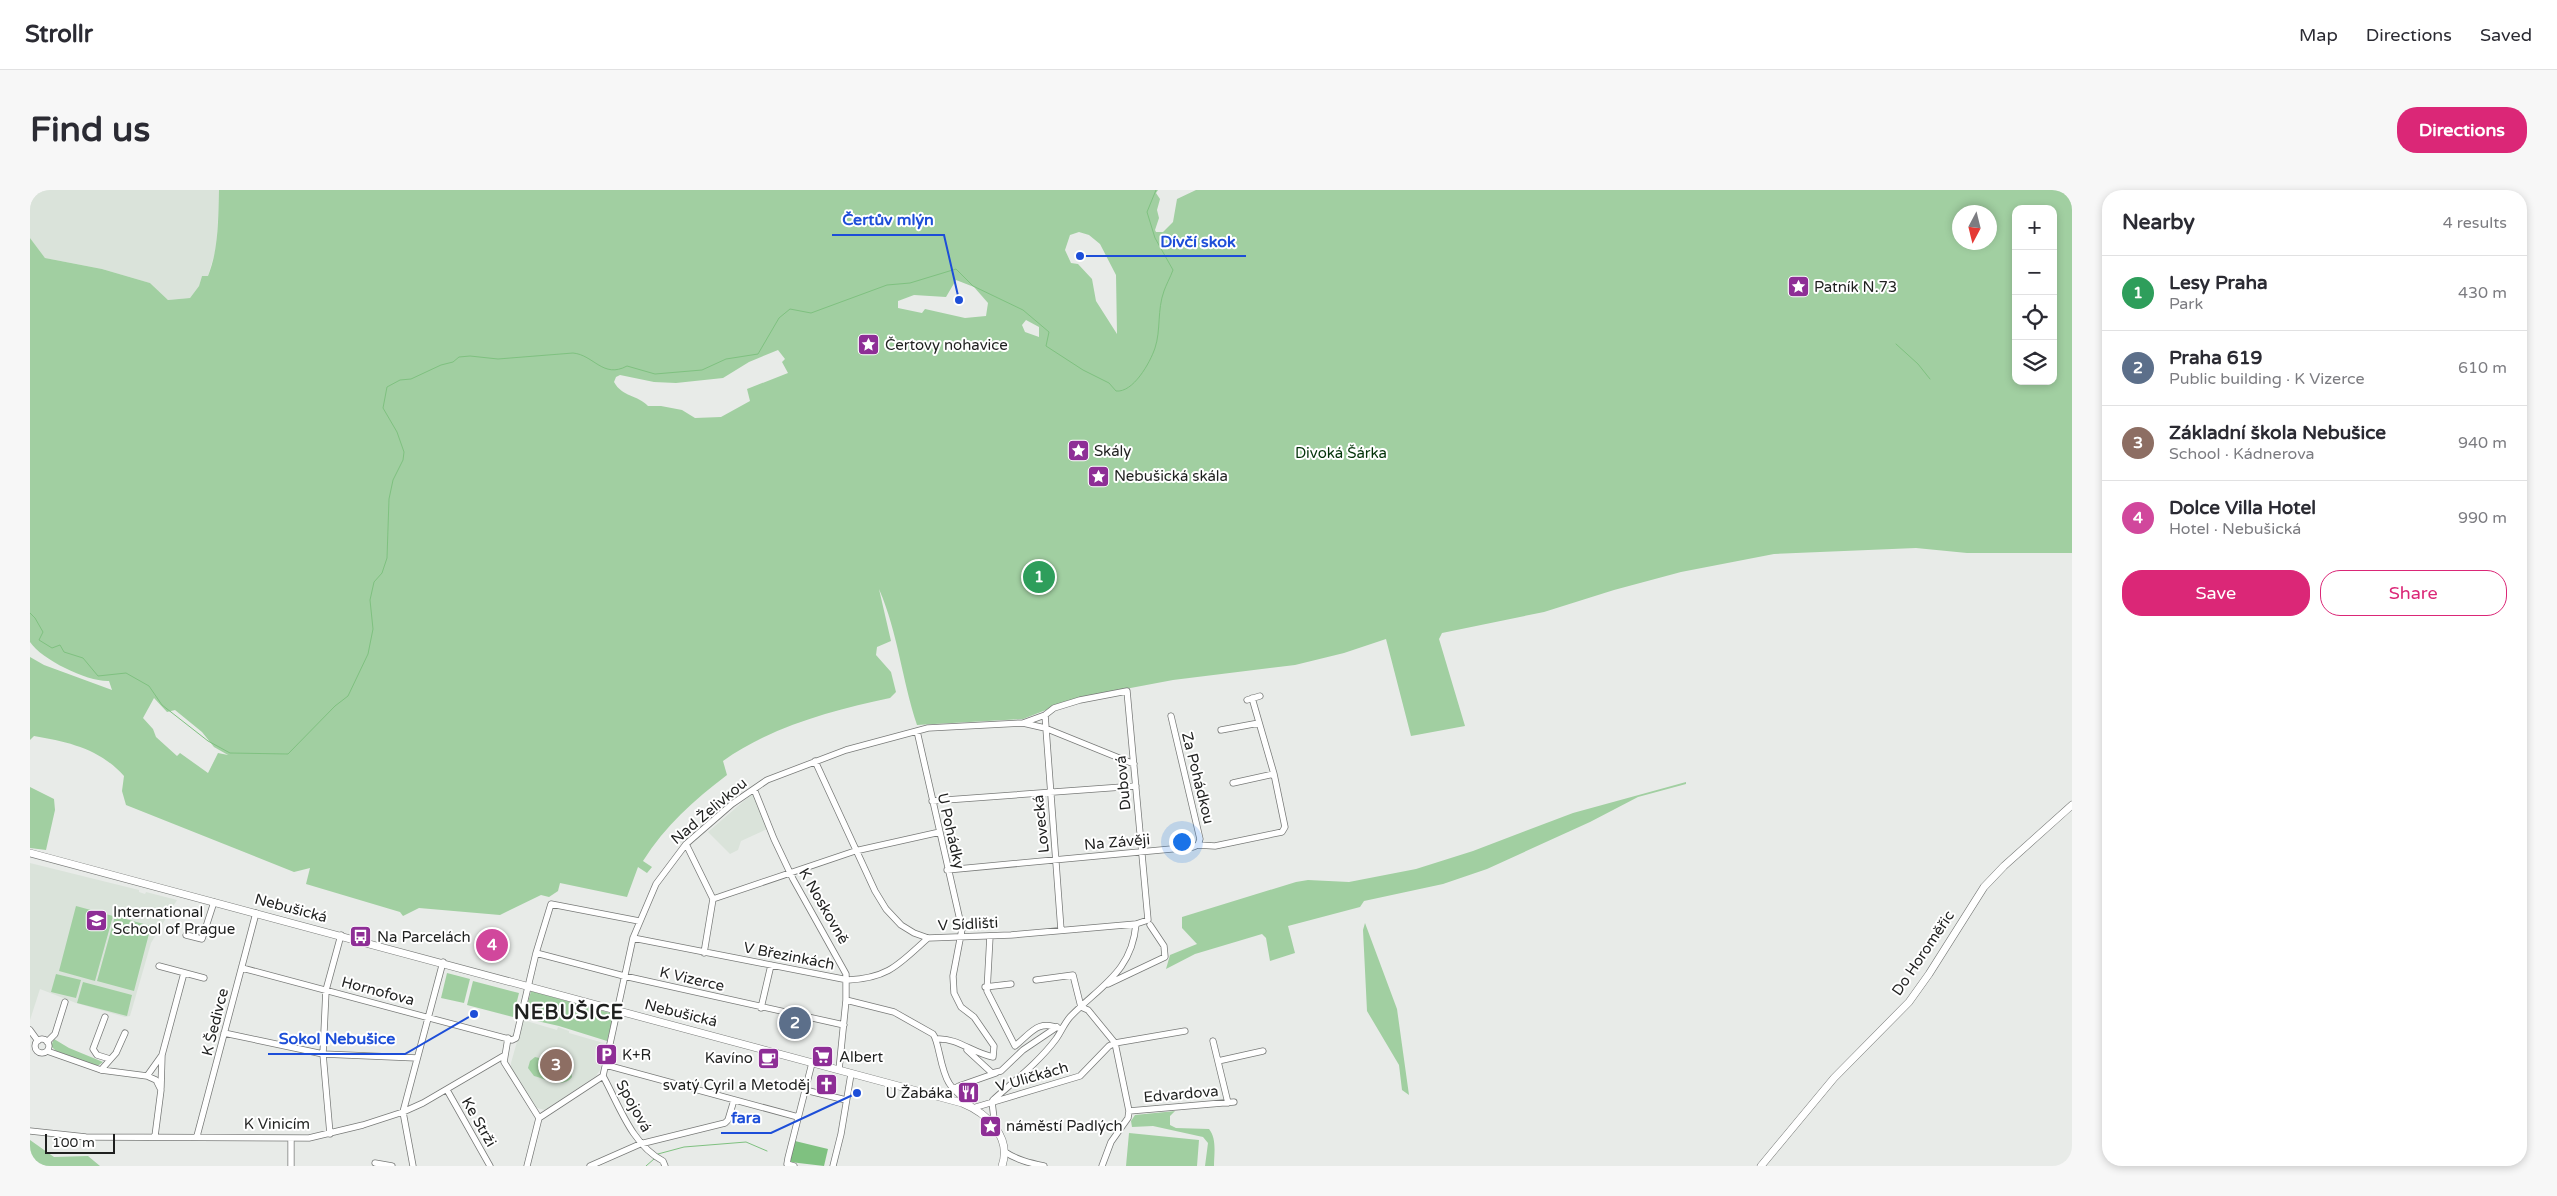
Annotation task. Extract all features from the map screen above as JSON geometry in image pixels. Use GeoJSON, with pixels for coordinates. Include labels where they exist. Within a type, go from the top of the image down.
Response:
{"type":"FeatureCollection","features":[{"type":"Feature","properties":{"kind":"street","name":"Dubová"},"geometry":{"type":"LineString","coordinates":[[1045,715],[1054,708],[1080,700],[1127,691],[1148,918],[1145,922],[1136,924]]}},
{"type":"Feature","properties":{"kind":"street"},"geometry":{"type":"LineString","coordinates":[[1233,783],[1274,774],[1250,699],[1260,696]]}},
{"type":"Feature","properties":{"kind":"street"},"geometry":{"type":"LineString","coordinates":[[1023,723],[1045,715]]}},
{"type":"Feature","properties":{"kind":"street","name":"Lovecká"},"geometry":{"type":"LineString","coordinates":[[1045,715],[1061,930]]}},
{"type":"Feature","properties":{"kind":"street","name":"Za Pohádkou"},"geometry":{"type":"LineString","coordinates":[[1171,716],[1200,839],[1198,845]]}},
{"type":"Feature","properties":{"kind":"street"},"geometry":{"type":"LineString","coordinates":[[1023,723],[1045,728],[1134,764]]}},
{"type":"Feature","properties":{"kind":"street","name":"Nad Želivkou"},"geometry":{"type":"LineString","coordinates":[[603,1076],[624,976],[639,921],[656,884],[686,844],[754,789],[768,780],[815,761],[917,731],[956,725],[1023,723]]}},
{"type":"Feature","properties":{"kind":"street"},"geometry":{"type":"LineString","coordinates":[[1221,730],[1259,723]]}},
{"type":"Feature","properties":{"kind":"street","name":"U Pohádky"},"geometry":{"type":"LineString","coordinates":[[917,731],[947,870],[962,929],[953,976],[954,993],[962,1007],[974,1017],[994,1046],[993,1056],[964,1047]]}},
{"type":"Feature","properties":{"kind":"street","name":"V Sídlišti"},"geometry":{"type":"LineString","coordinates":[[815,761],[855,851],[886,909],[901,925],[914,934],[928,938],[990,936],[1136,924]]}},
{"type":"Feature","properties":{"kind":"street","name":"Na Závěji"},"geometry":{"type":"LineString","coordinates":[[947,870],[1198,845],[1216,846],[1282,832],[1285,827],[1274,774]]}},
{"type":"Feature","properties":{"kind":"street"},"geometry":{"type":"LineString","coordinates":[[932,801],[1136,786]]}},
{"type":"Feature","properties":{"kind":"street","name":"K Noskovně"},"geometry":{"type":"LineString","coordinates":[[754,789],[790,873],[844,967],[848,980],[839,1070]]}},
{"type":"Feature","properties":{"kind":"street","name":"Do Horoměřic"},"geometry":{"type":"LineString","coordinates":[[1761,1166],[1834,1078],[1908,1002],[1930,974],[1984,887],[2004,866],[2072,805]]}},
{"type":"Feature","properties":{"kind":"street"},"geometry":{"type":"LineString","coordinates":[[713,899],[855,851],[940,832]]}},
{"type":"Feature","properties":{"kind":"street"},"geometry":{"type":"LineString","coordinates":[[686,844],[713,899],[704,953]]}},
{"type":"Feature","properties":{"kind":"street","name":"Nebušická"},"geometry":{"type":"LineString","coordinates":[[30,853],[443,962],[940,1097]]}},
{"type":"Feature","properties":{"kind":"street"},"geometry":{"type":"LineString","coordinates":[[186,935],[202,939],[214,902]]}},
{"type":"Feature","properties":{"kind":"street"},"geometry":{"type":"LineString","coordinates":[[539,1118],[505,1063],[505,1055],[508,1038],[512,1040],[516,1038],[536,952],[551,904],[639,921]]}},
{"type":"Feature","properties":{"kind":"street","name":"K Šedivce"},"geometry":{"type":"LineString","coordinates":[[197,1136],[256,913]]}},
{"type":"Feature","properties":{"kind":"street"},"geometry":{"type":"LineString","coordinates":[[1108,984],[1132,948],[1136,924]]}},
{"type":"Feature","properties":{"kind":"street"},"geometry":{"type":"LineString","coordinates":[[940,1097],[1001,1071],[1023,1050],[1059,1028],[1108,984],[1165,957],[1164,946],[1150,925]]}},
{"type":"Feature","properties":{"kind":"street"},"geometry":{"type":"LineString","coordinates":[[330,1134],[322,1054],[326,990],[341,935]]}},
{"type":"Feature","properties":{"kind":"street"},"geometry":{"type":"LineString","coordinates":[[990,936],[986,987],[1015,1046],[1040,1026],[1049,1024],[1059,1028]]}},
{"type":"Feature","properties":{"kind":"street","name":"V Březinkách"},"geometry":{"type":"LineString","coordinates":[[633,938],[848,980],[864,980],[890,972],[928,938]]}},
{"type":"Feature","properties":{"kind":"street","name":"K Vizerce"},"geometry":{"type":"LineString","coordinates":[[536,952],[624,976],[844,1025]]}},
{"type":"Feature","properties":{"kind":"street"},"geometry":{"type":"LineString","coordinates":[[413,1166],[403,1112],[443,962]]}},
{"type":"Feature","properties":{"kind":"street"},"geometry":{"type":"LineString","coordinates":[[159,966],[204,978]]}},
{"type":"Feature","properties":{"kind":"street"},"geometry":{"type":"LineString","coordinates":[[761,1008],[771,966]]}},
{"type":"Feature","properties":{"kind":"street","name":"Hornofova"},"geometry":{"type":"LineString","coordinates":[[242,968],[508,1038]]}},
{"type":"Feature","properties":{"kind":"street"},"geometry":{"type":"LineString","coordinates":[[156,1136],[161,1090],[162,1055],[184,973]]}},
{"type":"Feature","properties":{"kind":"street"},"geometry":{"type":"LineString","coordinates":[[1036,980],[1072,974],[1081,1007]]}},
{"type":"Feature","properties":{"kind":"street"},"geometry":{"type":"LineString","coordinates":[[986,987],[1011,984]]}},
{"type":"Feature","properties":{"kind":"street"},"geometry":{"type":"LineString","coordinates":[[846,1000],[894,1012],[938,1038],[947,1038],[964,1047],[992,1073],[1001,1071]]}},
{"type":"Feature","properties":{"kind":"street"},"geometry":{"type":"LineString","coordinates":[[48,1042],[55,1034],[65,1002]]}},
{"type":"Feature","properties":{"kind":"street"},"geometry":{"type":"LineString","coordinates":[[1081,1007],[1088,1010],[1115,1043],[1129,1111],[1128,1118],[1111,1142],[1102,1166]]}},
{"type":"Feature","properties":{"kind":"street"},"geometry":{"type":"LineString","coordinates":[[105,1017],[93,1049],[97,1055],[110,1059]]}},
{"type":"Feature","properties":{"kind":"street"},"geometry":{"type":"LineString","coordinates":[[940,1097],[973,1108],[992,1102],[1034,1063],[1056,1039],[1059,1028]]}},
{"type":"Feature","properties":{"kind":"street"},"geometry":{"type":"LineString","coordinates":[[30,1030],[38,1041]]}},
{"type":"Feature","properties":{"kind":"street"},"geometry":{"type":"LineString","coordinates":[[1115,1043],[1185,1031]]}},
{"type":"Feature","properties":{"kind":"street"},"geometry":{"type":"LineString","coordinates":[[101,1070],[110,1059],[125,1033]]}},
{"type":"Feature","properties":{"kind":"street"},"geometry":{"type":"LineString","coordinates":[[224,1033],[322,1054],[418,1058]]}},
{"type":"Feature","properties":{"kind":"street"},"geometry":{"type":"LineString","coordinates":[[938,1038],[940,1062],[950,1085],[956,1094],[996,1128]]}},
{"type":"Feature","properties":{"kind":"street"},"geometry":{"type":"LineString","coordinates":[[38,1041],[44,1040],[48,1042]]}},
{"type":"Feature","properties":{"kind":"street"},"geometry":{"type":"LineString","coordinates":[[37,1051],[36,1045],[38,1041]]}},
{"type":"Feature","properties":{"kind":"street"},"geometry":{"type":"LineString","coordinates":[[1214,1041],[1218,1061],[1263,1051]]}},
{"type":"Feature","properties":{"kind":"street"},"geometry":{"type":"LineString","coordinates":[[47,1051],[49,1048],[48,1042]]}},
{"type":"Feature","properties":{"kind":"street","name":"V Uličkách"},"geometry":{"type":"LineString","coordinates":[[992,1102],[1080,1076],[1109,1046],[1115,1043]]}},
{"type":"Feature","properties":{"kind":"street"},"geometry":{"type":"LineString","coordinates":[[30,1053],[37,1051],[43,1053],[47,1051],[101,1070],[147,1076],[156,1080],[161,1090]]}},
{"type":"Feature","properties":{"kind":"street"},"geometry":{"type":"LineString","coordinates":[[147,1076],[162,1055]]}},
{"type":"Feature","properties":{"kind":"street","name":"K Vinicím"},"geometry":{"type":"LineString","coordinates":[[30,1131],[86,1137],[197,1136],[291,1139],[330,1134],[403,1112],[447,1090],[505,1055]]}},
{"type":"Feature","properties":{"kind":"street","name":"Edvardova"},"geometry":{"type":"LineString","coordinates":[[1129,1111],[1231,1102],[1218,1061]]}},
{"type":"Feature","properties":{"kind":"street"},"geometry":{"type":"LineString","coordinates":[[794,1166],[787,1164],[787,1161],[812,1063]]}},
{"type":"Feature","properties":{"kind":"street"},"geometry":{"type":"LineString","coordinates":[[606,1064],[798,1117]]}},
{"type":"Feature","properties":{"kind":"street"},"geometry":{"type":"LineString","coordinates":[[833,1166],[841,1134],[851,1074]]}},
{"type":"Feature","properties":{"kind":"street"},"geometry":{"type":"LineString","coordinates":[[527,1166],[539,1118],[603,1076]]}},
{"type":"Feature","properties":{"kind":"street","name":"Spojová"},"geometry":{"type":"LineString","coordinates":[[603,1076],[640,1144],[652,1155],[663,1161],[665,1166]]}},
{"type":"Feature","properties":{"kind":"street","name":"Ke Strži"},"geometry":{"type":"LineString","coordinates":[[447,1090],[490,1166]]}},
{"type":"Feature","properties":{"kind":"street"},"geometry":{"type":"LineString","coordinates":[[805,1090],[846,1100]]}},
{"type":"Feature","properties":{"kind":"street"},"geometry":{"type":"LineString","coordinates":[[590,1166],[640,1144],[725,1123],[728,1120],[734,1100]]}},
{"type":"Feature","properties":{"kind":"street"},"geometry":{"type":"LineString","coordinates":[[992,1102],[996,1128],[1003,1141],[1005,1152],[1002,1166]]}},
{"type":"Feature","properties":{"kind":"street"},"geometry":{"type":"LineString","coordinates":[[291,1139],[291,1166]]}},
{"type":"Feature","properties":{"kind":"street"},"geometry":{"type":"LineString","coordinates":[[1005,1152],[1012,1157],[1022,1158],[1028,1162],[1044,1166]]}},
{"type":"Feature","properties":{"kind":"street"},"geometry":{"type":"LineString","coordinates":[[375,1163],[392,1166]]}},
{"type":"Feature","properties":{"kind":"shaded area"},"geometry":{"type":"Polygon","coordinates":[[[30,190],[219,190],[217,245],[208,276],[202,276],[199,286],[190,298],[168,300],[150,283],[102,269],[45,258],[30,238],[30,190]]]}},
{"type":"Feature","properties":{"kind":"shaded area"},"geometry":{"type":"Polygon","coordinates":[[[753,793],[767,829],[741,841],[738,850],[730,854],[708,832],[753,793]]]}},
{"type":"Feature","properties":{"kind":"shaded area","name":"International School of Prague"},"geometry":{"type":"Polygon","coordinates":[[[30,863],[139,890],[139,892],[145,894],[146,892],[177,900],[151,943],[130,1016],[125,1017],[76,1003],[40,989],[30,1020],[30,863]]]}},
{"type":"Feature","properties":{"kind":"shaded area"},"geometry":{"type":"Polygon","coordinates":[[[523,1020],[557,1030],[558,1027],[569,1031],[569,1033],[607,1044],[600,1070],[596,1076],[545,1110],[537,1108],[511,1067],[523,1020]]]}},
{"type":"Feature","properties":{"kind":"shaded area"},"geometry":{"type":"Polygon","coordinates":[[[795,1141],[828,1149],[824,1166],[790,1162],[795,1141]]]}},
{"type":"Feature","properties":{"kind":"green space","name":"Divoká Šárka"},"geometry":{"type":"Polygon","coordinates":[[[219,190],[1158,190],[1156,193],[1160,199],[1157,210],[1159,218],[1155,230],[1156,232],[1163,232],[1173,222],[1177,199],[1196,190],[2072,190],[2072,553],[1967,553],[1916,548],[1774,554],[1681,572],[1544,612],[1442,633],[1439,639],[1465,726],[1411,736],[1386,639],[1344,653],[1295,665],[1173,680],[1104,693],[1056,706],[1023,719],[917,725],[891,622],[879,589],[891,641],[877,647],[876,655],[891,672],[896,692],[890,698],[846,708],[781,729],[741,749],[723,761],[727,775],[692,804],[661,836],[643,861],[652,867],[647,873],[638,867],[627,897],[560,883],[558,891],[549,897],[541,895],[500,915],[419,908],[403,916],[400,912],[306,884],[310,868],[294,872],[126,805],[122,791],[124,776],[105,759],[72,744],[34,736],[30,740],[30,657],[44,665],[112,690],[109,681],[89,678],[66,669],[44,656],[30,642],[30,238],[45,258],[102,269],[150,283],[168,300],[190,298],[199,286],[202,276],[208,276],[212,265],[217,234],[219,190]],[[1079,232],[1070,235],[1065,250],[1071,263],[1078,264],[1092,279],[1096,301],[1117,334],[1116,275],[1100,244],[1089,235],[1079,232]],[[956,280],[946,297],[914,295],[898,301],[898,308],[922,313],[925,309],[965,318],[986,316],[988,303],[974,287],[956,280]],[[1026,320],[1022,325],[1025,332],[1039,337],[1039,327],[1026,320]],[[778,350],[749,362],[723,378],[676,383],[654,382],[620,375],[616,377],[614,382],[621,391],[644,402],[648,406],[661,406],[682,410],[695,418],[721,417],[750,401],[747,389],[788,373],[782,362],[785,359],[778,350]],[[154,698],[143,718],[153,729],[156,737],[177,756],[180,753],[208,773],[218,753],[228,755],[214,747],[202,732],[175,710],[167,712],[154,698]]]}},
{"type":"Feature","properties":{"kind":"green space"},"geometry":{"type":"Polygon","coordinates":[[[1686,782],[1686,784],[1638,797],[1590,822],[1487,869],[1443,884],[1364,901],[1360,907],[1288,926],[1295,953],[1270,961],[1266,938],[1262,934],[1195,954],[1166,969],[1170,955],[1197,944],[1182,928],[1182,917],[1296,882],[1308,880],[1349,882],[1416,869],[1473,851],[1573,813],[1686,782]]]}},
{"type":"Feature","properties":{"kind":"green space"},"geometry":{"type":"Polygon","coordinates":[[[30,787],[54,799],[55,810],[46,850],[30,848],[30,787]]]}},
{"type":"Feature","properties":{"kind":"green space"},"geometry":{"type":"Polygon","coordinates":[[[76,906],[113,916],[95,981],[59,971],[76,906]]]}},
{"type":"Feature","properties":{"kind":"green space"},"geometry":{"type":"Polygon","coordinates":[[[115,916],[151,926],[134,991],[97,981],[115,916]]]}},
{"type":"Feature","properties":{"kind":"green space"},"geometry":{"type":"Polygon","coordinates":[[[1365,923],[1397,1009],[1409,1095],[1402,1090],[1399,1065],[1367,1011],[1363,930],[1365,923]]]}},
{"type":"Feature","properties":{"kind":"green space"},"geometry":{"type":"Polygon","coordinates":[[[447,973],[470,979],[464,1003],[441,998],[447,973]]]}},
{"type":"Feature","properties":{"kind":"green space"},"geometry":{"type":"Polygon","coordinates":[[[56,974],[81,980],[76,998],[51,992],[56,974]]]}},
{"type":"Feature","properties":{"kind":"green space"},"geometry":{"type":"Polygon","coordinates":[[[473,981],[519,993],[513,1017],[467,1005],[473,981]]]}},
{"type":"Feature","properties":{"kind":"green space"},"geometry":{"type":"Polygon","coordinates":[[[83,982],[132,995],[127,1016],[77,1003],[83,982]]]}},
{"type":"Feature","properties":{"kind":"green space"},"geometry":{"type":"Polygon","coordinates":[[[531,991],[614,1014],[607,1041],[559,1026],[524,1018],[531,991]]]}},
{"type":"Feature","properties":{"kind":"green space"},"geometry":{"type":"Polygon","coordinates":[[[54,1039],[69,1048],[103,1062],[95,1065],[56,1051],[51,1046],[54,1039]]]}},
{"type":"Feature","properties":{"kind":"green space"},"geometry":{"type":"Polygon","coordinates":[[[535,1057],[566,1064],[571,1068],[572,1077],[568,1081],[559,1083],[534,1076],[528,1068],[530,1061],[535,1057]]]}},
{"type":"Feature","properties":{"kind":"green space"},"geometry":{"type":"Polygon","coordinates":[[[1175,1111],[1170,1116],[1170,1125],[1176,1128],[1209,1129],[1212,1133],[1215,1152],[1214,1166],[1205,1166],[1208,1143],[1203,1137],[1153,1126],[1132,1127],[1131,1121],[1135,1115],[1175,1111]]]}},
{"type":"Feature","properties":{"kind":"green space"},"geometry":{"type":"Polygon","coordinates":[[[1129,1133],[1199,1140],[1197,1166],[1126,1166],[1129,1133]]]}},
{"type":"Feature","properties":{"kind":"green space"},"geometry":{"type":"Polygon","coordinates":[[[30,1140],[54,1157],[88,1156],[100,1166],[30,1166],[30,1140]]]}},
{"type":"Feature","properties":{"kind":"waterway"},"geometry":{"type":"LineString","coordinates":[[30,613],[43,632],[39,640],[52,648],[60,645],[64,652],[83,658],[98,676],[126,673],[149,686],[162,705],[208,741],[230,753],[288,754],[335,706],[348,696],[368,654],[373,629],[370,600],[374,582],[382,573],[387,558],[389,499],[393,480],[403,460],[404,452],[397,432],[383,408],[387,387],[400,380],[411,379],[441,365],[453,362],[459,357],[470,356],[498,359],[573,353],[611,370],[627,366],[655,374],[702,370],[726,359],[758,354],[779,318],[790,309],[811,313],[887,285],[910,283],[956,269],[973,286],[1023,310],[1049,332],[1046,346],[1083,370],[1109,383],[1116,391],[1122,390],[1129,387],[1140,376],[1153,354],[1157,341],[1160,305],[1173,270],[1155,238],[1147,212],[1156,190]]}},
{"type":"Feature","properties":{"kind":"waterway"},"geometry":{"type":"LineString","coordinates":[[1896,344],[1918,364],[1930,379]]}},
{"type":"Feature","properties":{"kind":"waterway"},"geometry":{"type":"LineString","coordinates":[[658,1154],[684,1147],[746,1142],[767,1151]]}},
{"type":"Feature","properties":{"kind":"waterway"},"geometry":{"type":"LineString","coordinates":[[646,1166],[654,1159]]}},
{"type":"Feature","properties":{"kind":"place","name":"Dívčí skok"},"geometry":{"type":"Point","coordinates":[1080,256]}},
{"type":"Feature","properties":{"kind":"place","name":"Patník N.73"},"geometry":{"type":"Point","coordinates":[1798,287]}},
{"type":"Feature","properties":{"kind":"place","name":"Čertův mlýn"},"geometry":{"type":"Point","coordinates":[959,300]}},
{"type":"Feature","properties":{"kind":"place","name":"Čertovy nohavice"},"geometry":{"type":"Point","coordinates":[869,345]}},
{"type":"Feature","properties":{"kind":"place","name":"Skály"},"geometry":{"type":"Point","coordinates":[1078,451]}},
{"type":"Feature","properties":{"kind":"place","name":"Nebušická skála"},"geometry":{"type":"Point","coordinates":[1098,476]}},
{"type":"Feature","properties":{"kind":"place","name":"Lesy Praha"},"geometry":{"type":"Point","coordinates":[1039,577]}},
{"type":"Feature","properties":{"kind":"place","name":"International School of Prague"},"geometry":{"type":"Point","coordinates":[97,921]}},
{"type":"Feature","properties":{"kind":"place","name":"Na Parcelách"},"geometry":{"type":"Point","coordinates":[361,937]}},
{"type":"Feature","properties":{"kind":"place","name":"Dolce Villa Hotel"},"geometry":{"type":"Point","coordinates":[492,945]}},
{"type":"Feature","properties":{"kind":"place","name":"Sokol Nebušice"},"geometry":{"type":"Point","coordinates":[474,1014]}},
{"type":"Feature","properties":{"kind":"place","name":"Praha 619"},"geometry":{"type":"Point","coordinates":[795,1023]}},
{"type":"Feature","properties":{"kind":"place","name":"K+R"},"geometry":{"type":"Point","coordinates":[606,1055]}},
{"type":"Feature","properties":{"kind":"place","name":"Albert"},"geometry":{"type":"Point","coordinates":[823,1057]}},
{"type":"Feature","properties":{"kind":"place","name":"Kavíno"},"geometry":{"type":"Point","coordinates":[769,1058]}},
{"type":"Feature","properties":{"kind":"place","name":"Základní škola Nebušice"},"geometry":{"type":"Point","coordinates":[556,1065]}},
{"type":"Feature","properties":{"kind":"place","name":"svatý Cyril a Metoděj"},"geometry":{"type":"Point","coordinates":[826,1085]}},
{"type":"Feature","properties":{"kind":"place","name":"fara"},"geometry":{"type":"Point","coordinates":[857,1093]}},
{"type":"Feature","properties":{"kind":"place","name":"U Žabáka"},"geometry":{"type":"Point","coordinates":[969,1093]}},
{"type":"Feature","properties":{"kind":"place","name":"náměstí Padlých"},"geometry":{"type":"Point","coordinates":[990,1126]}},
{"type":"Feature","properties":{"kind":"district","name":"NEBUŠICE"},"geometry":{"type":"Point","coordinates":[569,1012]}}]}
